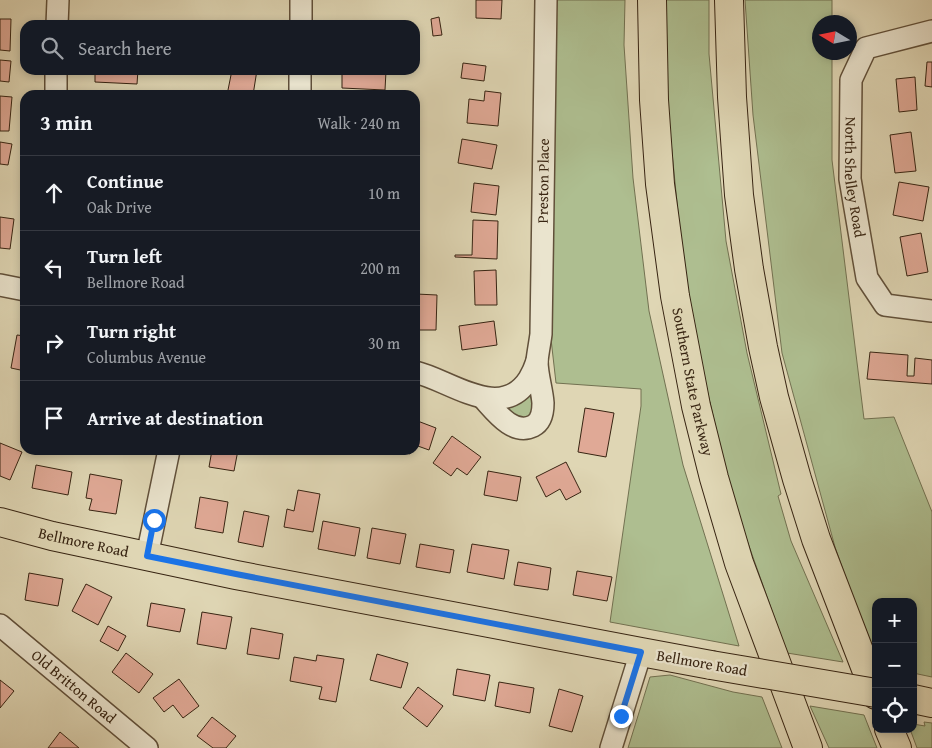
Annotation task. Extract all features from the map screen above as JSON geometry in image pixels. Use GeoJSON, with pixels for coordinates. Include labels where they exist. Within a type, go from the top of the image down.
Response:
{"type":"FeatureCollection","features":[{"type":"Feature","properties":{"kind":"main road","name":"Southern State Parkway"},"geometry":{"type":"LineString","coordinates":[[652,0],[654,100],[660,184],[674,296],[696,406],[714,478],[739,563],[808,748]]}},
{"type":"Feature","properties":{"kind":"main road"},"geometry":{"type":"LineString","coordinates":[[729,0],[732,97],[739,195],[749,268],[763,347],[774,397],[816,539],[874,688]]}},
{"type":"Feature","properties":{"kind":"main road","name":"Bellmore Road"},"geometry":{"type":"LineString","coordinates":[[0,522],[52,536],[236,574],[641,652],[872,693]]}},
{"type":"Feature","properties":{"kind":"main road"},"geometry":{"type":"LineString","coordinates":[[917,700],[932,703]]}},
{"type":"Feature","properties":{"kind":"main road"},"geometry":{"type":"LineString","coordinates":[[891,733],[897,748]]}},
{"type":"Feature","properties":{"kind":"street"},"geometry":{"type":"LineString","coordinates":[[57,20],[58,0]]}},
{"type":"Feature","properties":{"kind":"street"},"geometry":{"type":"LineString","coordinates":[[301,0],[301,20]]}},
{"type":"Feature","properties":{"kind":"street","name":"Preston Place"},"geometry":{"type":"LineString","coordinates":[[537,362],[541,334],[546,0]]}},
{"type":"Feature","properties":{"kind":"street","name":"North Shelley Road"},"geometry":{"type":"LineString","coordinates":[[932,31],[866,48],[851,80],[850,179],[867,278],[885,305],[932,310]]}},
{"type":"Feature","properties":{"kind":"street"},"geometry":{"type":"LineString","coordinates":[[56,75],[56,90]]}},
{"type":"Feature","properties":{"kind":"street"},"geometry":{"type":"LineString","coordinates":[[300,75],[300,90]]}},
{"type":"Feature","properties":{"kind":"street"},"geometry":{"type":"LineString","coordinates":[[0,285],[20,289]]}},
{"type":"Feature","properties":{"kind":"street"},"geometry":{"type":"LineString","coordinates":[[482,398],[512,426],[530,428],[536,425],[540,419],[543,404],[537,362]]}},
{"type":"Feature","properties":{"kind":"street"},"geometry":{"type":"LineString","coordinates":[[420,374],[482,398],[495,399],[507,397],[520,390],[529,380],[537,362]]}},
{"type":"Feature","properties":{"kind":"street"},"geometry":{"type":"LineString","coordinates":[[147,556],[168,455]]}},
{"type":"Feature","properties":{"kind":"street","name":"Old Britton Road"},"geometry":{"type":"LineString","coordinates":[[0,625],[147,748]]}},
{"type":"Feature","properties":{"kind":"street"},"geometry":{"type":"LineString","coordinates":[[611,748],[641,652]]}},
{"type":"Feature","properties":{"kind":"green space"},"geometry":{"type":"Polygon","coordinates":[[[554,0],[625,0],[624,45],[633,178],[649,311],[683,465],[739,646],[610,622],[641,406],[641,389],[556,383],[551,339],[554,0]]]}},
{"type":"Feature","properties":{"kind":"green space"},"geometry":{"type":"Polygon","coordinates":[[[666,0],[709,0],[709,54],[726,241],[747,353],[781,494],[778,496],[791,541],[843,662],[787,653],[732,498],[699,355],[682,253],[664,71],[666,0]]]}},
{"type":"Feature","properties":{"kind":"green space"},"geometry":{"type":"Polygon","coordinates":[[[745,0],[832,0],[832,15],[812,15],[812,60],[832,60],[832,160],[864,419],[894,417],[932,512],[932,677],[917,674],[917,598],[872,598],[872,652],[835,547],[782,353],[753,115],[745,0]]]}},
{"type":"Feature","properties":{"kind":"green space"},"geometry":{"type":"Polygon","coordinates":[[[527,392],[534,405],[532,419],[514,417],[506,403],[527,392]]]}},
{"type":"Feature","properties":{"kind":"green space"},"geometry":{"type":"Polygon","coordinates":[[[670,675],[733,692],[762,697],[782,748],[628,748],[650,677],[670,675]]]}},
{"type":"Feature","properties":{"kind":"green space"},"geometry":{"type":"Polygon","coordinates":[[[810,706],[864,715],[877,748],[829,748],[810,706]]]}},
{"type":"Feature","properties":{"kind":"green space"},"geometry":{"type":"Polygon","coordinates":[[[924,722],[932,723],[932,748],[917,748],[911,733],[917,733],[917,725],[925,726],[924,722]]]}},
{"type":"Feature","properties":{"kind":"building"},"geometry":{"type":"Polygon","coordinates":[[[476,0],[502,0],[501,19],[476,18],[476,0]]]}},
{"type":"Feature","properties":{"kind":"building"},"geometry":{"type":"Polygon","coordinates":[[[439,17],[442,35],[433,36],[431,19],[439,17]]]}},
{"type":"Feature","properties":{"kind":"building"},"geometry":{"type":"Polygon","coordinates":[[[0,19],[11,19],[10,51],[0,50],[0,19]]]}},
{"type":"Feature","properties":{"kind":"building"},"geometry":{"type":"Polygon","coordinates":[[[0,60],[11,61],[9,82],[0,81],[0,60]]]}},
{"type":"Feature","properties":{"kind":"building"},"geometry":{"type":"Polygon","coordinates":[[[927,62],[932,62],[932,87],[925,86],[927,62]]]}},
{"type":"Feature","properties":{"kind":"building"},"geometry":{"type":"Polygon","coordinates":[[[463,63],[486,66],[484,81],[461,78],[463,63]]]}},
{"type":"Feature","properties":{"kind":"building"},"geometry":{"type":"Polygon","coordinates":[[[95,75],[138,75],[137,84],[95,82],[95,75]]]}},
{"type":"Feature","properties":{"kind":"building"},"geometry":{"type":"Polygon","coordinates":[[[231,75],[256,75],[254,90],[228,90],[231,75]]]}},
{"type":"Feature","properties":{"kind":"building"},"geometry":{"type":"Polygon","coordinates":[[[342,75],[386,75],[385,90],[342,88],[342,75]]]}},
{"type":"Feature","properties":{"kind":"building"},"geometry":{"type":"Polygon","coordinates":[[[915,77],[917,110],[899,112],[896,79],[915,77]]]}},
{"type":"Feature","properties":{"kind":"building"},"geometry":{"type":"Polygon","coordinates":[[[485,91],[501,93],[498,126],[467,123],[469,99],[484,101],[485,91]]]}},
{"type":"Feature","properties":{"kind":"building"},"geometry":{"type":"Polygon","coordinates":[[[0,96],[12,97],[9,131],[0,131],[0,96]]]}},
{"type":"Feature","properties":{"kind":"building"},"geometry":{"type":"Polygon","coordinates":[[[911,132],[916,171],[895,173],[890,135],[911,132]]]}},
{"type":"Feature","properties":{"kind":"building"},"geometry":{"type":"Polygon","coordinates":[[[462,139],[497,145],[492,169],[458,163],[462,139]]]}},
{"type":"Feature","properties":{"kind":"building"},"geometry":{"type":"Polygon","coordinates":[[[0,142],[12,144],[8,165],[0,164],[0,142]]]}},
{"type":"Feature","properties":{"kind":"building"},"geometry":{"type":"Polygon","coordinates":[[[899,182],[929,187],[923,221],[893,215],[899,182]]]}},
{"type":"Feature","properties":{"kind":"building"},"geometry":{"type":"Polygon","coordinates":[[[474,183],[499,186],[496,215],[471,212],[474,183]]]}},
{"type":"Feature","properties":{"kind":"building"},"geometry":{"type":"Polygon","coordinates":[[[0,217],[14,219],[10,249],[0,248],[0,217]]]}},
{"type":"Feature","properties":{"kind":"building"},"geometry":{"type":"Polygon","coordinates":[[[473,220],[498,221],[497,259],[455,257],[455,255],[472,255],[473,220]]]}},
{"type":"Feature","properties":{"kind":"building"},"geometry":{"type":"Polygon","coordinates":[[[921,233],[928,272],[907,276],[900,237],[921,233]]]}},
{"type":"Feature","properties":{"kind":"building"},"geometry":{"type":"Polygon","coordinates":[[[496,270],[497,305],[475,305],[474,271],[496,270]]]}},
{"type":"Feature","properties":{"kind":"building"},"geometry":{"type":"Polygon","coordinates":[[[420,294],[437,295],[436,330],[420,330],[420,294]]]}},
{"type":"Feature","properties":{"kind":"building"},"geometry":{"type":"Polygon","coordinates":[[[494,321],[497,345],[462,350],[459,326],[494,321]]]}},
{"type":"Feature","properties":{"kind":"building"},"geometry":{"type":"Polygon","coordinates":[[[17,335],[20,335],[20,370],[11,368],[17,335]]]}},
{"type":"Feature","properties":{"kind":"building"},"geometry":{"type":"Polygon","coordinates":[[[870,352],[908,355],[907,376],[914,376],[915,358],[932,360],[932,384],[867,379],[870,352]]]}},
{"type":"Feature","properties":{"kind":"building"},"geometry":{"type":"Polygon","coordinates":[[[585,408],[614,413],[606,457],[578,452],[585,408]]]}},
{"type":"Feature","properties":{"kind":"building"},"geometry":{"type":"Polygon","coordinates":[[[420,422],[436,428],[429,450],[420,447],[420,422]]]}},
{"type":"Feature","properties":{"kind":"building"},"geometry":{"type":"Polygon","coordinates":[[[452,436],[481,457],[467,475],[457,468],[451,476],[433,463],[452,436]]]}},
{"type":"Feature","properties":{"kind":"building"},"geometry":{"type":"Polygon","coordinates":[[[0,443],[20,451],[21,455],[10,480],[0,476],[0,443]]]}},
{"type":"Feature","properties":{"kind":"building"},"geometry":{"type":"Polygon","coordinates":[[[211,455],[237,455],[234,471],[209,467],[211,455]]]}},
{"type":"Feature","properties":{"kind":"building"},"geometry":{"type":"Polygon","coordinates":[[[566,462],[581,492],[566,500],[560,489],[546,497],[536,477],[566,462]]]}},
{"type":"Feature","properties":{"kind":"building"},"geometry":{"type":"Polygon","coordinates":[[[36,465],[72,472],[68,495],[32,488],[36,465]]]}},
{"type":"Feature","properties":{"kind":"building"},"geometry":{"type":"Polygon","coordinates":[[[488,471],[521,477],[517,501],[484,495],[488,471]]]}},
{"type":"Feature","properties":{"kind":"building"},"geometry":{"type":"Polygon","coordinates":[[[90,474],[122,480],[116,514],[89,510],[92,499],[86,498],[90,474]]]}},
{"type":"Feature","properties":{"kind":"building"},"geometry":{"type":"Polygon","coordinates":[[[298,490],[320,494],[313,532],[284,527],[287,509],[294,511],[298,490]]]}},
{"type":"Feature","properties":{"kind":"building"},"geometry":{"type":"Polygon","coordinates":[[[200,497],[228,502],[223,533],[195,528],[200,497]]]}},
{"type":"Feature","properties":{"kind":"building"},"geometry":{"type":"Polygon","coordinates":[[[244,511],[269,516],[263,547],[238,542],[244,511]]]}},
{"type":"Feature","properties":{"kind":"building"},"geometry":{"type":"Polygon","coordinates":[[[323,521],[360,528],[355,556],[318,549],[323,521]]]}},
{"type":"Feature","properties":{"kind":"building"},"geometry":{"type":"Polygon","coordinates":[[[372,528],[406,534],[400,564],[367,558],[372,528]]]}},
{"type":"Feature","properties":{"kind":"building"},"geometry":{"type":"Polygon","coordinates":[[[420,544],[454,550],[450,573],[416,567],[420,544]]]}},
{"type":"Feature","properties":{"kind":"building"},"geometry":{"type":"Polygon","coordinates":[[[472,544],[509,550],[504,579],[467,572],[472,544]]]}},
{"type":"Feature","properties":{"kind":"building"},"geometry":{"type":"Polygon","coordinates":[[[518,562],[551,568],[548,590],[514,585],[518,562]]]}},
{"type":"Feature","properties":{"kind":"building"},"geometry":{"type":"Polygon","coordinates":[[[577,571],[612,577],[607,601],[573,595],[577,571]]]}},
{"type":"Feature","properties":{"kind":"building"},"geometry":{"type":"Polygon","coordinates":[[[29,573],[63,579],[58,606],[25,600],[29,573]]]}},
{"type":"Feature","properties":{"kind":"building"},"geometry":{"type":"Polygon","coordinates":[[[86,584],[112,597],[98,625],[72,611],[86,584]]]}},
{"type":"Feature","properties":{"kind":"building"},"geometry":{"type":"Polygon","coordinates":[[[151,603],[185,609],[180,632],[147,626],[151,603]]]}},
{"type":"Feature","properties":{"kind":"building"},"geometry":{"type":"Polygon","coordinates":[[[202,612],[232,617],[226,649],[197,644],[202,612]]]}},
{"type":"Feature","properties":{"kind":"building"},"geometry":{"type":"Polygon","coordinates":[[[108,626],[126,636],[118,651],[100,641],[108,626]]]}},
{"type":"Feature","properties":{"kind":"building"},"geometry":{"type":"Polygon","coordinates":[[[251,628],[283,634],[279,659],[247,654],[251,628]]]}},
{"type":"Feature","properties":{"kind":"building"},"geometry":{"type":"Polygon","coordinates":[[[126,653],[153,674],[139,693],[112,672],[126,653]]]}},
{"type":"Feature","properties":{"kind":"building"},"geometry":{"type":"Polygon","coordinates":[[[377,654],[408,663],[401,688],[370,680],[377,654]]]}},
{"type":"Feature","properties":{"kind":"building"},"geometry":{"type":"Polygon","coordinates":[[[317,655],[344,659],[336,702],[319,699],[322,687],[290,681],[294,657],[316,661],[317,655]]]}},
{"type":"Feature","properties":{"kind":"building"},"geometry":{"type":"Polygon","coordinates":[[[457,669],[490,675],[485,701],[453,695],[457,669]]]}},
{"type":"Feature","properties":{"kind":"building"},"geometry":{"type":"Polygon","coordinates":[[[179,679],[199,706],[183,718],[173,705],[164,712],[153,698],[179,679]]]}},
{"type":"Feature","properties":{"kind":"building"},"geometry":{"type":"Polygon","coordinates":[[[0,680],[14,691],[0,708],[0,680]]]}},
{"type":"Feature","properties":{"kind":"building"},"geometry":{"type":"Polygon","coordinates":[[[499,682],[534,688],[530,713],[495,706],[499,682]]]}},
{"type":"Feature","properties":{"kind":"building"},"geometry":{"type":"Polygon","coordinates":[[[418,687],[443,706],[427,727],[403,708],[418,687]]]}},
{"type":"Feature","properties":{"kind":"building"},"geometry":{"type":"Polygon","coordinates":[[[559,689],[583,696],[572,732],[549,726],[559,689]]]}},
{"type":"Feature","properties":{"kind":"building"},"geometry":{"type":"Polygon","coordinates":[[[212,717],[236,736],[226,748],[213,748],[197,736],[212,717]]]}},
{"type":"Feature","properties":{"kind":"building"},"geometry":{"type":"Polygon","coordinates":[[[60,732],[79,748],[48,748],[60,732]]]}},
{"type":"Feature","properties":{"kind":"route"},"geometry":{"type":"LineString","coordinates":[[154,520],[147,556],[641,652],[621,716]]}}]}
